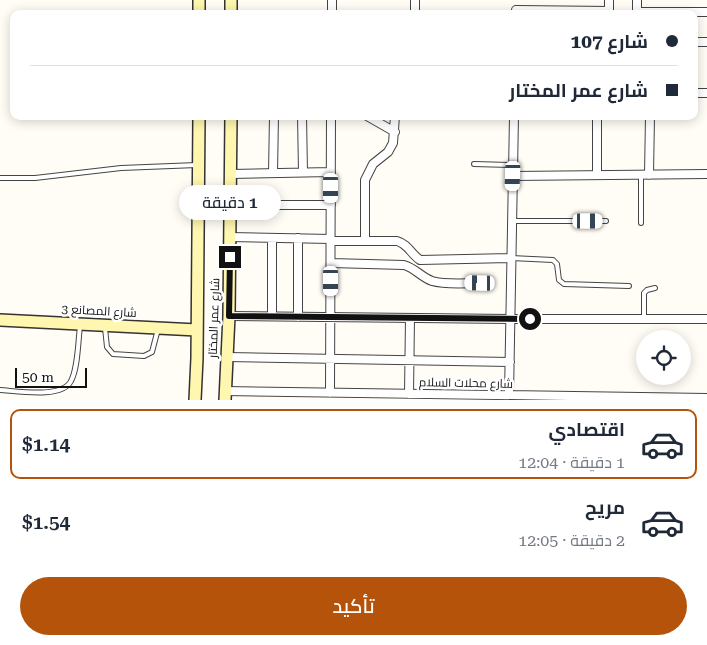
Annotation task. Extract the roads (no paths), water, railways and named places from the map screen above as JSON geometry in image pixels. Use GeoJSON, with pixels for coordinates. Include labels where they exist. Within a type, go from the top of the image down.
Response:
{"type":"FeatureCollection","features":[{"type":"Feature","properties":{"kind":"main road","name":"شارع عمر المختار"},"geometry":{"type":"LineString","coordinates":[[195,400],[199,120]]}},
{"type":"Feature","properties":{"kind":"main road","name":"شارع عمر المختار"},"geometry":{"type":"LineString","coordinates":[[225,396],[229,316],[231,120]]}},
{"type":"Feature","properties":{"kind":"main road","name":"شارع المصانع 3"},"geometry":{"type":"LineString","coordinates":[[0,320],[197,330]]}},
{"type":"Feature","properties":{"kind":"street"},"geometry":{"type":"LineString","coordinates":[[274,120],[274,173]]}},
{"type":"Feature","properties":{"kind":"street"},"geometry":{"type":"LineString","coordinates":[[302,120],[302,172]]}},
{"type":"Feature","properties":{"kind":"street"},"geometry":{"type":"LineString","coordinates":[[330,393],[332,120]]}},
{"type":"Feature","properties":{"kind":"street"},"geometry":{"type":"LineString","coordinates":[[375,120],[395,132]]}},
{"type":"Feature","properties":{"kind":"street"},"geometry":{"type":"LineString","coordinates":[[364,241],[364,180],[374,164],[388,152],[393,143],[395,120]]}},
{"type":"Feature","properties":{"kind":"street"},"geometry":{"type":"LineString","coordinates":[[506,397],[512,320],[511,258],[514,120]]}},
{"type":"Feature","properties":{"kind":"street"},"geometry":{"type":"LineString","coordinates":[[597,120],[597,176]]}},
{"type":"Feature","properties":{"kind":"street"},"geometry":{"type":"LineString","coordinates":[[645,175],[650,120]]}},
{"type":"Feature","properties":{"kind":"street"},"geometry":{"type":"LineString","coordinates":[[230,174],[331,172]]}},
{"type":"Feature","properties":{"kind":"street"},"geometry":{"type":"LineString","coordinates":[[513,176],[707,174]]}},
{"type":"Feature","properties":{"kind":"street"},"geometry":{"type":"LineString","coordinates":[[231,205],[331,205]]}},
{"type":"Feature","properties":{"kind":"street"},"geometry":{"type":"LineString","coordinates":[[230,237],[397,242],[404,243],[413,255],[420,260],[511,258]]}},
{"type":"Feature","properties":{"kind":"street"},"geometry":{"type":"LineString","coordinates":[[272,238],[272,316]]}},
{"type":"Feature","properties":{"kind":"street"},"geometry":{"type":"LineString","coordinates":[[298,238],[298,316]]}},
{"type":"Feature","properties":{"kind":"street"},"geometry":{"type":"LineString","coordinates":[[331,263],[404,265],[415,269],[432,281],[480,283]]}},
{"type":"Feature","properties":{"kind":"street"},"geometry":{"type":"LineString","coordinates":[[229,316],[512,320],[707,319]]}},
{"type":"Feature","properties":{"kind":"street"},"geometry":{"type":"LineString","coordinates":[[409,394],[410,318]]}},
{"type":"Feature","properties":{"kind":"street"},"geometry":{"type":"LineString","coordinates":[[227,357],[510,362]]}},
{"type":"Feature","properties":{"kind":"street","name":"شارع محلات السلام"},"geometry":{"type":"LineString","coordinates":[[225,396],[297,396],[330,393],[395,397],[409,394],[537,398],[705,399]]}},
{"type":"Feature","properties":{"kind":"lane"},"geometry":{"type":"LineString","coordinates":[[474,164],[513,164]]}},
{"type":"Feature","properties":{"kind":"lane"},"geometry":{"type":"LineString","coordinates":[[0,178],[35,178],[121,168],[198,165]]}},
{"type":"Feature","properties":{"kind":"lane"},"geometry":{"type":"LineString","coordinates":[[641,223],[645,175]]}},
{"type":"Feature","properties":{"kind":"lane"},"geometry":{"type":"LineString","coordinates":[[512,221],[606,221]]}},
{"type":"Feature","properties":{"kind":"lane"},"geometry":{"type":"LineString","coordinates":[[511,258],[553,260],[557,264],[559,280],[564,284],[629,286]]}},
{"type":"Feature","properties":{"kind":"lane"},"geometry":{"type":"LineString","coordinates":[[644,318],[644,293],[655,288]]}},
{"type":"Feature","properties":{"kind":"lane"},"geometry":{"type":"LineString","coordinates":[[0,390],[51,393],[67,386],[71,382],[74,371],[80,324]]}},
{"type":"Feature","properties":{"kind":"lane"},"geometry":{"type":"LineString","coordinates":[[105,326],[107,347],[113,354],[148,355],[152,352],[158,328]]}}]}
